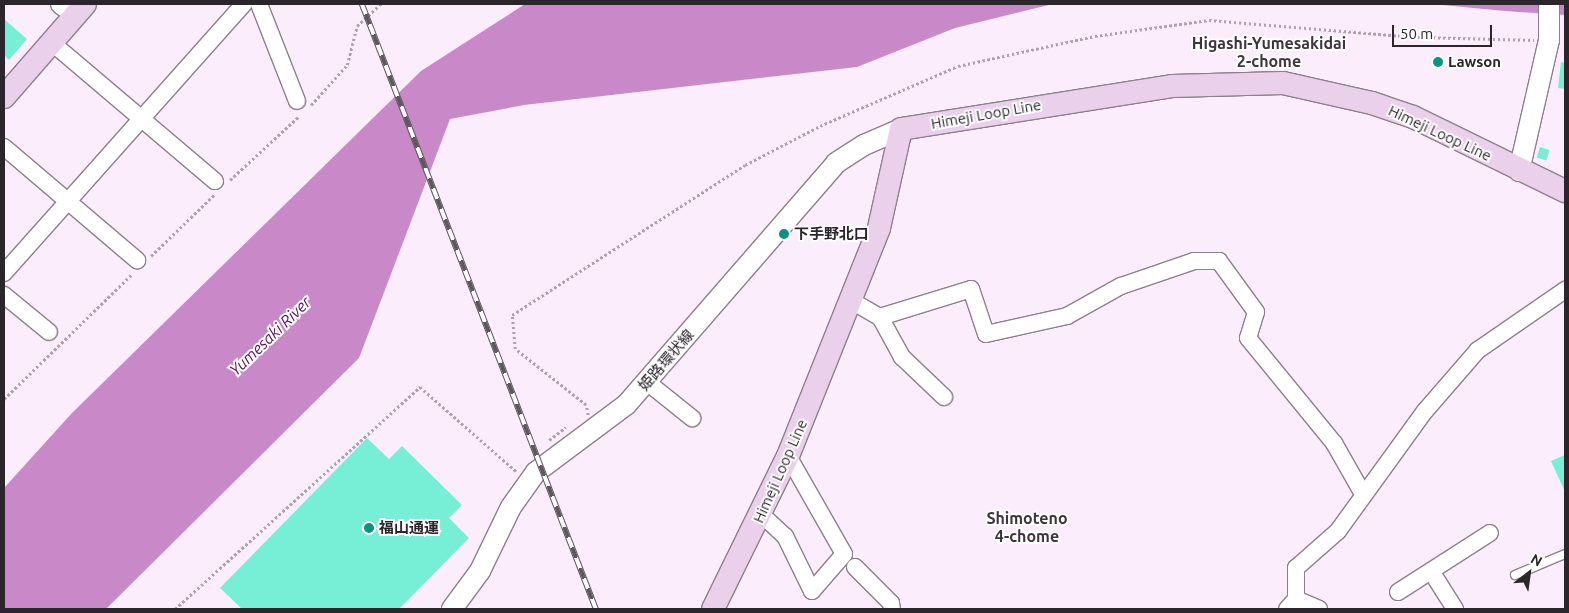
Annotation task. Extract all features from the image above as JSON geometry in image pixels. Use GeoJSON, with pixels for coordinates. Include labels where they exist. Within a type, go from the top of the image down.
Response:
{"type":"FeatureCollection","features":[{"type":"Feature","properties":{"kind":"main road"},"geometry":{"type":"LineString","coordinates":[[4,96],[51,42],[74,7]]}},
{"type":"Feature","properties":{"kind":"main road","name":"Himeji Loop Line"},"geometry":{"type":"LineString","coordinates":[[713,609],[788,456],[879,228],[901,129],[1172,86],[1283,83],[1364,101],[1413,118],[1565,191]]}},
{"type":"Feature","properties":{"kind":"street"},"geometry":{"type":"LineString","coordinates":[[4,273],[244,4]]}},
{"type":"Feature","properties":{"kind":"street"},"geometry":{"type":"LineString","coordinates":[[259,4],[303,107]]}},
{"type":"Feature","properties":{"kind":"street"},"geometry":{"type":"LineString","coordinates":[[1519,170],[1550,40],[1549,4]]}},
{"type":"Feature","properties":{"kind":"street"},"geometry":{"type":"LineString","coordinates":[[51,42],[215,181]]}},
{"type":"Feature","properties":{"kind":"street","name":"姫路環状線"},"geometry":{"type":"LineString","coordinates":[[452,609],[480,571],[511,507],[536,472],[611,418],[647,382],[836,163],[864,145],[901,129]]}},
{"type":"Feature","properties":{"kind":"street"},"geometry":{"type":"LineString","coordinates":[[4,146],[140,263]]}},
{"type":"Feature","properties":{"kind":"street"},"geometry":{"type":"LineString","coordinates":[[880,317],[971,289],[986,334],[1067,316],[1122,286],[1194,261],[1219,261],[1256,312],[1248,338],[1334,443],[1363,494]]}},
{"type":"Feature","properties":{"kind":"street"},"geometry":{"type":"LineString","coordinates":[[1320,609],[1291,604],[1296,568],[1338,531],[1425,411],[1478,350],[1565,290]]}},
{"type":"Feature","properties":{"kind":"street"},"geometry":{"type":"LineString","coordinates":[[4,295],[49,332]]}},
{"type":"Feature","properties":{"kind":"street"},"geometry":{"type":"LineString","coordinates":[[850,300],[880,317],[902,357],[944,397]]}},
{"type":"Feature","properties":{"kind":"street"},"geometry":{"type":"LineString","coordinates":[[647,382],[692,418]]}},
{"type":"Feature","properties":{"kind":"street"},"geometry":{"type":"LineString","coordinates":[[761,514],[785,536],[812,591],[844,554],[788,456]]}},
{"type":"Feature","properties":{"kind":"street"},"geometry":{"type":"LineString","coordinates":[[1398,592],[1490,533]]}},
{"type":"Feature","properties":{"kind":"street"},"geometry":{"type":"LineString","coordinates":[[855,568],[892,603],[892,609]]}},
{"type":"Feature","properties":{"kind":"street"},"geometry":{"type":"LineString","coordinates":[[1431,570],[1454,609]]}},
{"type":"Feature","properties":{"kind":"lane"},"geometry":{"type":"LineString","coordinates":[[1516,575],[1565,554]]}},
{"type":"Feature","properties":{"kind":"path"},"geometry":{"type":"LineString","coordinates":[[4,399],[140,263],[347,65],[356,26],[381,4]]}},
{"type":"Feature","properties":{"kind":"water","name":"Yumesaki River"},"geometry":{"type":"Polygon","coordinates":[[[525,4],[1053,4],[955,28],[857,67],[524,105],[450,119],[359,358],[106,609],[4,609],[4,488],[72,413],[421,71],[525,4]]]}},
{"type":"Feature","properties":{"kind":"water"},"geometry":{"type":"Polygon","coordinates":[[[1432,4],[1565,4],[1565,15],[1505,11],[1432,4]]]}},
{"type":"Feature","properties":{"kind":"building"},"geometry":{"type":"Polygon","coordinates":[[[4,19],[27,39],[9,60],[4,55],[4,19]]]}},
{"type":"Feature","properties":{"kind":"building"},"geometry":{"type":"Polygon","coordinates":[[[1561,62],[1565,63],[1565,89],[1558,88],[1561,62]]]}},
{"type":"Feature","properties":{"kind":"building"},"geometry":{"type":"Polygon","coordinates":[[[1540,147],[1550,150],[1546,160],[1537,158],[1540,147]]]}},
{"type":"Feature","properties":{"kind":"building","name":"福山通運"},"geometry":{"type":"Polygon","coordinates":[[[367,438],[389,459],[402,446],[462,505],[449,518],[469,538],[399,609],[242,609],[220,588],[367,438]]]}},
{"type":"Feature","properties":{"kind":"building"},"geometry":{"type":"Polygon","coordinates":[[[1565,455],[1565,492],[1551,461],[1565,455]]]}},
{"type":"Feature","properties":{"kind":"railway"},"geometry":{"type":"LineString","coordinates":[[362,4],[596,609]]}},
{"type":"Feature","properties":{"kind":"place","name":"Lawson"},"geometry":{"type":"Point","coordinates":[1438,62]}},
{"type":"Feature","properties":{"kind":"place","name":"下手野北口"},"geometry":{"type":"Point","coordinates":[784,234]}},
{"type":"Feature","properties":{"kind":"place","name":"福山通運"},"geometry":{"type":"Point","coordinates":[369,528]}},
{"type":"Feature","properties":{"kind":"district","name":"Higashi-Yumesakidai 2-chome"},"geometry":{"type":"Point","coordinates":[1269,52]}},
{"type":"Feature","properties":{"kind":"district","name":"Shimoteno 4-chome"},"geometry":{"type":"Point","coordinates":[1027,527]}}]}
